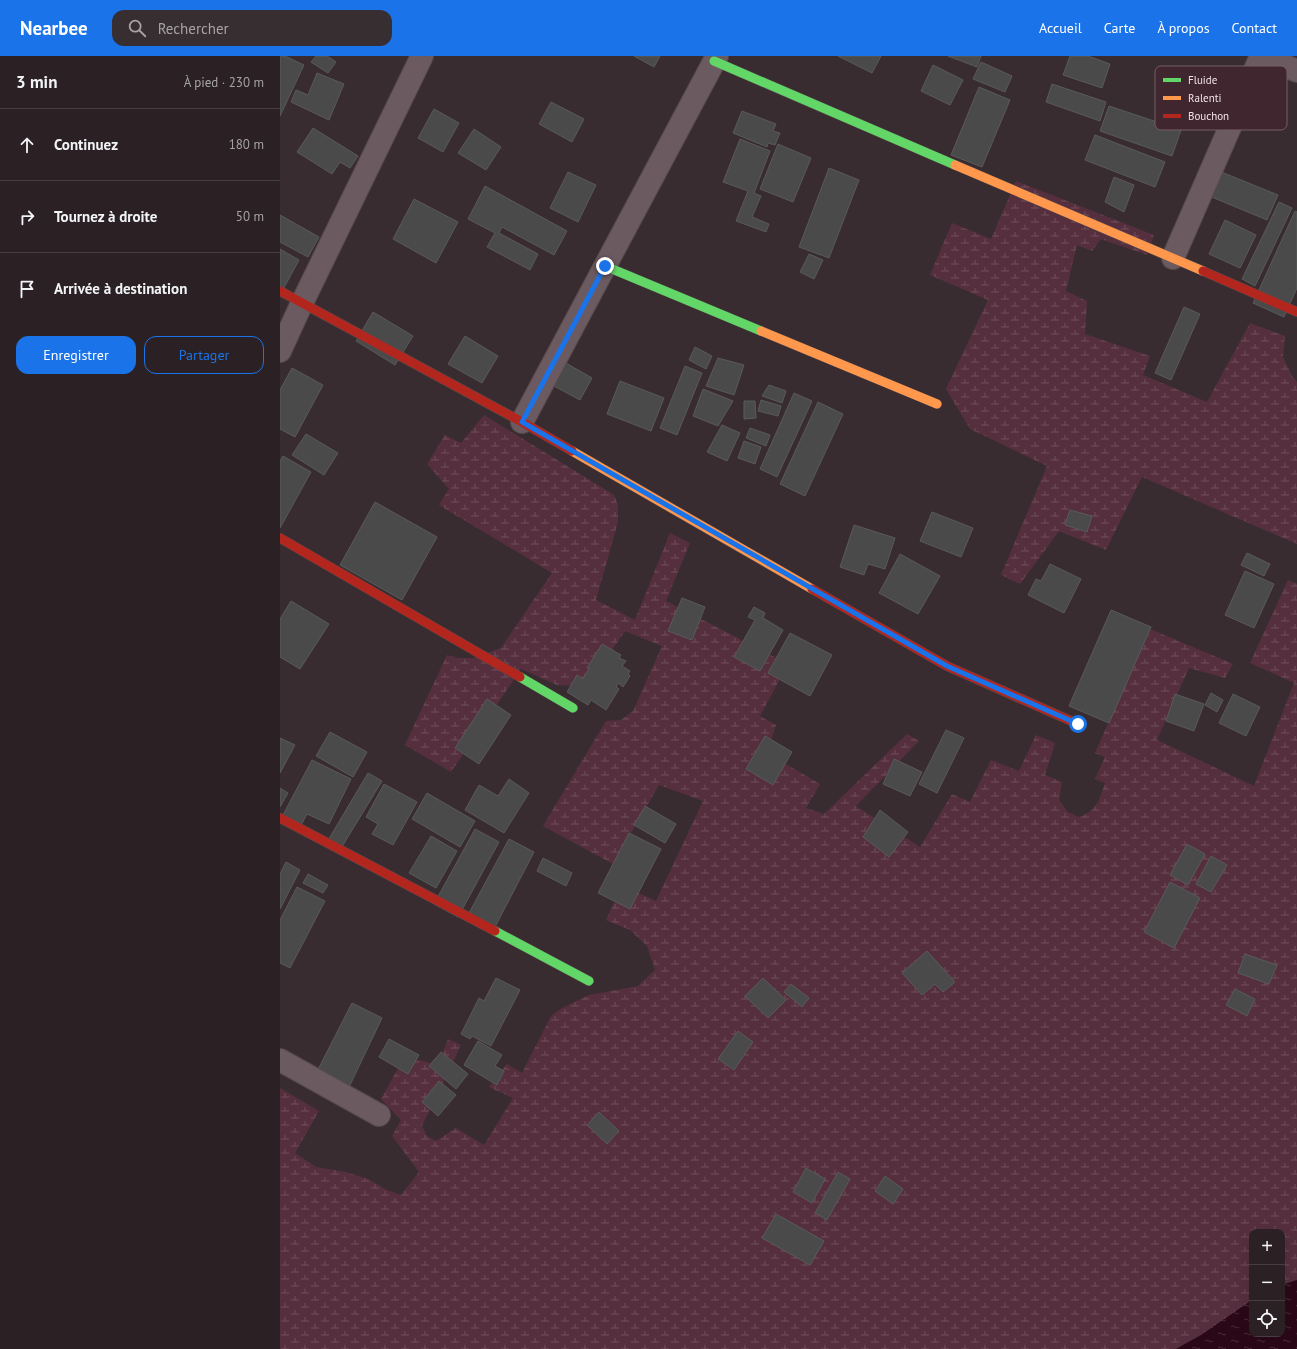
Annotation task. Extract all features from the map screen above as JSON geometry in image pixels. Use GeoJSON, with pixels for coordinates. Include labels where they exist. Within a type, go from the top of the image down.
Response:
{"type":"FeatureCollection","features":[{"type":"Feature","properties":{"kind":"street"},"geometry":{"type":"LineString","coordinates":[[280,351],[422,56]]}},
{"type":"Feature","properties":{"kind":"street"},"geometry":{"type":"LineString","coordinates":[[1258,66],[1262,56],[1285,66]]}},
{"type":"Feature","properties":{"kind":"street"},"geometry":{"type":"LineString","coordinates":[[522,422],[716,58],[1297,312]]}},
{"type":"Feature","properties":{"kind":"street"},"geometry":{"type":"LineString","coordinates":[[1287,67],[1297,71]]}},
{"type":"Feature","properties":{"kind":"street"},"geometry":{"type":"LineString","coordinates":[[1173,258],[1229,130]]}},
{"type":"Feature","properties":{"kind":"street"},"geometry":{"type":"LineString","coordinates":[[605,266],[937,404]]}},
{"type":"Feature","properties":{"kind":"street"},"geometry":{"type":"LineString","coordinates":[[280,291],[522,422],[947,666],[1078,724]]}},
{"type":"Feature","properties":{"kind":"street"},"geometry":{"type":"LineString","coordinates":[[280,538],[573,708]]}},
{"type":"Feature","properties":{"kind":"street"},"geometry":{"type":"LineString","coordinates":[[280,818],[589,981]]}},
{"type":"Feature","properties":{"kind":"street"},"geometry":{"type":"LineString","coordinates":[[280,1060],[379,1115]]}},
{"type":"Feature","properties":{"kind":"green space"},"geometry":{"type":"Polygon","coordinates":[[[1016,181],[1154,235],[1147,255],[1101,239],[1092,251],[1077,245],[1066,291],[1087,301],[1085,334],[1150,356],[1143,375],[1207,402],[1250,323],[1285,336],[1283,357],[1292,376],[1297,382],[1297,544],[1142,477],[1106,550],[1059,531],[1020,584],[1001,575],[1047,466],[970,429],[946,389],[988,300],[930,275],[952,223],[991,239],[1016,181]]]}},
{"type":"Feature","properties":{"kind":"green space"},"geometry":{"type":"Polygon","coordinates":[[[484,415],[614,495],[618,505],[618,522],[596,600],[635,620],[670,533],[690,543],[666,601],[788,664],[760,716],[776,725],[767,753],[820,784],[806,808],[824,814],[907,734],[919,741],[856,806],[920,847],[952,794],[970,802],[991,760],[1019,771],[1036,735],[1055,743],[1045,775],[1062,782],[1059,800],[1068,812],[1079,817],[1094,808],[1105,783],[1095,779],[1105,757],[1095,753],[1150,629],[1233,664],[1225,678],[1189,668],[1157,740],[1254,786],[1294,683],[1250,663],[1288,580],[1297,584],[1297,1280],[1285,1284],[1285,1229],[1249,1229],[1249,1302],[1201,1335],[1176,1349],[280,1349],[280,1088],[319,1111],[295,1153],[316,1167],[346,1172],[368,1179],[387,1190],[401,1195],[419,1172],[392,1136],[401,1120],[381,1099],[405,1056],[438,1065],[448,1039],[461,1045],[422,1126],[427,1136],[436,1141],[456,1128],[484,1145],[513,1098],[489,1087],[507,1064],[522,1073],[551,1016],[562,1008],[589,995],[638,986],[655,970],[647,946],[630,930],[606,920],[622,885],[656,901],[703,801],[659,785],[613,864],[543,826],[606,721],[621,720],[633,711],[662,646],[625,631],[606,659],[594,657],[580,686],[557,685],[521,669],[451,772],[405,745],[447,655],[457,658],[473,658],[501,648],[552,573],[439,505],[449,489],[427,464],[445,435],[461,443],[484,415]]]}},
{"type":"Feature","properties":{"kind":"water"},"geometry":{"type":"Polygon","coordinates":[[[1297,1280],[1297,1349],[1176,1349],[1201,1335],[1249,1302],[1249,1337],[1285,1337],[1285,1284],[1297,1280]]]}},
{"type":"Feature","properties":{"kind":"building"},"geometry":{"type":"Polygon","coordinates":[[[280,56],[285,56],[304,65],[280,116],[280,56]]]}},
{"type":"Feature","properties":{"kind":"building"},"geometry":{"type":"Polygon","coordinates":[[[316,56],[327,56],[336,62],[328,73],[311,62],[316,56]]]}},
{"type":"Feature","properties":{"kind":"building"},"geometry":{"type":"Polygon","coordinates":[[[634,56],[660,56],[654,67],[634,56]]]}},
{"type":"Feature","properties":{"kind":"building"},"geometry":{"type":"Polygon","coordinates":[[[838,56],[881,56],[872,73],[838,56]]]}},
{"type":"Feature","properties":{"kind":"building"},"geometry":{"type":"Polygon","coordinates":[[[948,56],[981,56],[977,67],[948,56]]]}},
{"type":"Feature","properties":{"kind":"building"},"geometry":{"type":"Polygon","coordinates":[[[1070,56],[1088,56],[1110,64],[1102,88],[1063,75],[1070,56]]]}},
{"type":"Feature","properties":{"kind":"building"},"geometry":{"type":"Polygon","coordinates":[[[981,62],[1012,76],[1005,92],[973,79],[981,62]]]}},
{"type":"Feature","properties":{"kind":"building"},"geometry":{"type":"Polygon","coordinates":[[[933,65],[963,80],[950,105],[921,91],[933,65]]]}},
{"type":"Feature","properties":{"kind":"building"},"geometry":{"type":"Polygon","coordinates":[[[317,73],[344,84],[329,120],[291,102],[296,90],[308,95],[317,73]]]}},
{"type":"Feature","properties":{"kind":"building"},"geometry":{"type":"Polygon","coordinates":[[[1052,84],[1106,102],[1100,121],[1046,102],[1052,84]]]}},
{"type":"Feature","properties":{"kind":"building"},"geometry":{"type":"Polygon","coordinates":[[[979,87],[1010,100],[982,167],[951,155],[979,87]]]}},
{"type":"Feature","properties":{"kind":"building"},"geometry":{"type":"Polygon","coordinates":[[[551,102],[584,119],[572,142],[539,124],[551,102]]]}},
{"type":"Feature","properties":{"kind":"building"},"geometry":{"type":"Polygon","coordinates":[[[1109,106],[1155,121],[1155,130],[1181,130],[1172,156],[1100,131],[1109,106]]]}},
{"type":"Feature","properties":{"kind":"building"},"geometry":{"type":"Polygon","coordinates":[[[434,109],[459,123],[443,152],[418,138],[434,109]]]}},
{"type":"Feature","properties":{"kind":"building"},"geometry":{"type":"Polygon","coordinates":[[[742,111],[776,124],[773,131],[780,133],[775,145],[768,143],[767,147],[733,133],[742,111]]]}},
{"type":"Feature","properties":{"kind":"building"},"geometry":{"type":"Polygon","coordinates":[[[313,128],[358,156],[350,168],[340,162],[332,174],[297,152],[313,128]]]}},
{"type":"Feature","properties":{"kind":"building"},"geometry":{"type":"Polygon","coordinates":[[[474,129],[501,147],[486,170],[458,153],[474,129]]]}},
{"type":"Feature","properties":{"kind":"building"},"geometry":{"type":"Polygon","coordinates":[[[1095,135],[1165,162],[1155,187],[1085,160],[1095,135]]]}},
{"type":"Feature","properties":{"kind":"building"},"geometry":{"type":"Polygon","coordinates":[[[740,139],[770,151],[754,193],[761,196],[752,217],[769,224],[766,232],[736,221],[748,191],[723,182],[740,139]]]}},
{"type":"Feature","properties":{"kind":"building"},"geometry":{"type":"Polygon","coordinates":[[[778,144],[811,158],[793,202],[760,189],[778,144]]]}},
{"type":"Feature","properties":{"kind":"building"},"geometry":{"type":"Polygon","coordinates":[[[829,168],[859,180],[829,258],[799,247],[829,168]]]}},
{"type":"Feature","properties":{"kind":"building"},"geometry":{"type":"Polygon","coordinates":[[[1214,169],[1278,195],[1267,220],[1202,193],[1214,169]]]}},
{"type":"Feature","properties":{"kind":"building"},"geometry":{"type":"Polygon","coordinates":[[[568,172],[596,185],[578,222],[550,208],[568,172]]]}},
{"type":"Feature","properties":{"kind":"building"},"geometry":{"type":"Polygon","coordinates":[[[1114,177],[1134,185],[1124,212],[1105,202],[1114,177]]]}},
{"type":"Feature","properties":{"kind":"building"},"geometry":{"type":"Polygon","coordinates":[[[485,186],[567,231],[554,255],[502,227],[499,233],[538,254],[530,270],[487,247],[495,233],[468,219],[485,186]]]}},
{"type":"Feature","properties":{"kind":"building"},"geometry":{"type":"Polygon","coordinates":[[[414,199],[458,222],[436,263],[393,239],[414,199]]]}},
{"type":"Feature","properties":{"kind":"building"},"geometry":{"type":"Polygon","coordinates":[[[1279,202],[1292,208],[1255,286],[1242,279],[1279,202]]]}},
{"type":"Feature","properties":{"kind":"building"},"geometry":{"type":"Polygon","coordinates":[[[1295,211],[1297,212],[1297,288],[1284,317],[1253,303],[1295,211]]]}},
{"type":"Feature","properties":{"kind":"building"},"geometry":{"type":"Polygon","coordinates":[[[280,215],[319,237],[308,257],[280,242],[280,215]]]}},
{"type":"Feature","properties":{"kind":"building"},"geometry":{"type":"Polygon","coordinates":[[[1225,220],[1256,235],[1240,268],[1209,254],[1225,220]]]}},
{"type":"Feature","properties":{"kind":"building"},"geometry":{"type":"Polygon","coordinates":[[[280,249],[299,260],[280,295],[280,249]]]}},
{"type":"Feature","properties":{"kind":"building"},"geometry":{"type":"Polygon","coordinates":[[[809,254],[823,260],[814,279],[800,272],[809,254]]]}},
{"type":"Feature","properties":{"kind":"building"},"geometry":{"type":"Polygon","coordinates":[[[1184,307],[1200,314],[1171,380],[1155,373],[1184,307]]]}},
{"type":"Feature","properties":{"kind":"building"},"geometry":{"type":"Polygon","coordinates":[[[373,312],[413,336],[395,365],[356,341],[373,312]]]}},
{"type":"Feature","properties":{"kind":"building"},"geometry":{"type":"Polygon","coordinates":[[[465,336],[498,356],[482,383],[448,364],[465,336]]]}},
{"type":"Feature","properties":{"kind":"building"},"geometry":{"type":"Polygon","coordinates":[[[695,347],[712,356],[706,369],[689,360],[695,347]]]}},
{"type":"Feature","properties":{"kind":"building"},"geometry":{"type":"Polygon","coordinates":[[[718,358],[744,365],[734,395],[706,386],[718,358]]]}},
{"type":"Feature","properties":{"kind":"building"},"geometry":{"type":"Polygon","coordinates":[[[566,363],[592,378],[580,400],[554,386],[566,363]]]}},
{"type":"Feature","properties":{"kind":"building"},"geometry":{"type":"Polygon","coordinates":[[[685,366],[702,373],[677,435],[660,428],[685,366]]]}},
{"type":"Feature","properties":{"kind":"building"},"geometry":{"type":"Polygon","coordinates":[[[292,368],[323,385],[295,437],[280,429],[280,390],[292,368]]]}},
{"type":"Feature","properties":{"kind":"building"},"geometry":{"type":"Polygon","coordinates":[[[620,381],[664,398],[651,431],[607,414],[620,381]]]}},
{"type":"Feature","properties":{"kind":"building"},"geometry":{"type":"Polygon","coordinates":[[[769,385],[786,391],[782,403],[762,396],[769,385]]]}},
{"type":"Feature","properties":{"kind":"building"},"geometry":{"type":"Polygon","coordinates":[[[703,389],[733,401],[718,426],[693,416],[703,389]]]}},
{"type":"Feature","properties":{"kind":"building"},"geometry":{"type":"Polygon","coordinates":[[[794,393],[812,401],[777,477],[760,469],[794,393]]]}},
{"type":"Feature","properties":{"kind":"building"},"geometry":{"type":"Polygon","coordinates":[[[761,400],[781,406],[778,416],[758,411],[761,400]]]}},
{"type":"Feature","properties":{"kind":"building"},"geometry":{"type":"Polygon","coordinates":[[[744,401],[755,401],[756,418],[744,419],[744,401]]]}},
{"type":"Feature","properties":{"kind":"building"},"geometry":{"type":"Polygon","coordinates":[[[818,402],[843,414],[805,496],[780,484],[818,402]]]}},
{"type":"Feature","properties":{"kind":"building"},"geometry":{"type":"Polygon","coordinates":[[[722,425],[740,433],[727,461],[707,452],[722,425]]]}},
{"type":"Feature","properties":{"kind":"building"},"geometry":{"type":"Polygon","coordinates":[[[750,428],[770,435],[766,446],[746,438],[750,428]]]}},
{"type":"Feature","properties":{"kind":"building"},"geometry":{"type":"Polygon","coordinates":[[[306,434],[338,453],[324,475],[292,455],[306,434]]]}},
{"type":"Feature","properties":{"kind":"building"},"geometry":{"type":"Polygon","coordinates":[[[744,441],[761,447],[755,464],[738,458],[744,441]]]}},
{"type":"Feature","properties":{"kind":"building"},"geometry":{"type":"Polygon","coordinates":[[[283,456],[311,472],[280,528],[280,461],[283,456]]]}},
{"type":"Feature","properties":{"kind":"building"},"geometry":{"type":"Polygon","coordinates":[[[375,502],[437,537],[402,600],[340,565],[375,502]]]}},
{"type":"Feature","properties":{"kind":"building"},"geometry":{"type":"Polygon","coordinates":[[[1070,510],[1092,516],[1087,532],[1065,525],[1070,510]]]}},
{"type":"Feature","properties":{"kind":"building"},"geometry":{"type":"Polygon","coordinates":[[[932,512],[973,528],[961,557],[920,541],[932,512]]]}},
{"type":"Feature","properties":{"kind":"building"},"geometry":{"type":"Polygon","coordinates":[[[854,525],[895,538],[885,569],[868,564],[864,575],[840,567],[854,525]]]}},
{"type":"Feature","properties":{"kind":"building"},"geometry":{"type":"Polygon","coordinates":[[[1247,553],[1270,564],[1264,576],[1241,565],[1247,553]]]}},
{"type":"Feature","properties":{"kind":"building"},"geometry":{"type":"Polygon","coordinates":[[[900,554],[940,576],[918,614],[879,593],[900,554]]]}},
{"type":"Feature","properties":{"kind":"building"},"geometry":{"type":"Polygon","coordinates":[[[1050,564],[1081,579],[1064,613],[1028,595],[1036,579],[1041,581],[1050,564]]]}},
{"type":"Feature","properties":{"kind":"building"},"geometry":{"type":"Polygon","coordinates":[[[1245,571],[1274,584],[1254,628],[1225,615],[1245,571]]]}},
{"type":"Feature","properties":{"kind":"building"},"geometry":{"type":"Polygon","coordinates":[[[682,598],[705,607],[692,640],[668,631],[682,598]]]}},
{"type":"Feature","properties":{"kind":"building"},"geometry":{"type":"Polygon","coordinates":[[[291,601],[329,624],[300,669],[280,657],[280,619],[291,601]]]}},
{"type":"Feature","properties":{"kind":"building"},"geometry":{"type":"Polygon","coordinates":[[[754,607],[765,613],[763,618],[783,630],[760,671],[734,657],[755,620],[748,617],[754,607]]]}},
{"type":"Feature","properties":{"kind":"building"},"geometry":{"type":"Polygon","coordinates":[[[1111,610],[1151,627],[1109,723],[1069,706],[1111,610]]]}},
{"type":"Feature","properties":{"kind":"building"},"geometry":{"type":"Polygon","coordinates":[[[790,633],[832,655],[810,696],[768,673],[790,633]]]}},
{"type":"Feature","properties":{"kind":"building"},"geometry":{"type":"Polygon","coordinates":[[[602,644],[621,655],[619,658],[626,661],[622,666],[630,671],[628,674],[630,676],[623,687],[618,683],[616,687],[619,689],[606,710],[591,700],[588,705],[567,692],[577,675],[583,679],[589,669],[587,668],[602,644]]]}},
{"type":"Feature","properties":{"kind":"building"},"geometry":{"type":"Polygon","coordinates":[[[1211,693],[1223,700],[1217,712],[1205,705],[1211,693]]]}},
{"type":"Feature","properties":{"kind":"building"},"geometry":{"type":"Polygon","coordinates":[[[1175,694],[1204,704],[1194,731],[1166,721],[1175,694]]]}},
{"type":"Feature","properties":{"kind":"building"},"geometry":{"type":"Polygon","coordinates":[[[1233,694],[1260,707],[1246,736],[1219,723],[1233,694]]]}},
{"type":"Feature","properties":{"kind":"building"},"geometry":{"type":"Polygon","coordinates":[[[487,699],[511,715],[479,764],[455,748],[487,699]]]}},
{"type":"Feature","properties":{"kind":"building"},"geometry":{"type":"Polygon","coordinates":[[[946,730],[964,738],[937,793],[919,784],[946,730]]]}},
{"type":"Feature","properties":{"kind":"building"},"geometry":{"type":"Polygon","coordinates":[[[330,732],[367,752],[353,777],[316,756],[330,732]]]}},
{"type":"Feature","properties":{"kind":"building"},"geometry":{"type":"Polygon","coordinates":[[[765,736],[792,752],[773,785],[746,769],[765,736]]]}},
{"type":"Feature","properties":{"kind":"building"},"geometry":{"type":"Polygon","coordinates":[[[280,738],[295,745],[280,773],[280,738]]]}},
{"type":"Feature","properties":{"kind":"building"},"geometry":{"type":"Polygon","coordinates":[[[894,759],[922,772],[910,796],[883,784],[894,759]]]}},
{"type":"Feature","properties":{"kind":"building"},"geometry":{"type":"Polygon","coordinates":[[[312,760],[351,779],[329,824],[307,814],[300,827],[282,817],[312,760]]]}},
{"type":"Feature","properties":{"kind":"building"},"geometry":{"type":"Polygon","coordinates":[[[368,773],[382,781],[340,850],[327,842],[368,773]]]}},
{"type":"Feature","properties":{"kind":"building"},"geometry":{"type":"Polygon","coordinates":[[[509,779],[529,793],[504,833],[465,810],[479,785],[498,796],[509,779]]]}},
{"type":"Feature","properties":{"kind":"building"},"geometry":{"type":"Polygon","coordinates":[[[384,784],[417,802],[393,845],[372,834],[378,824],[366,817],[384,784]]]}},
{"type":"Feature","properties":{"kind":"building"},"geometry":{"type":"Polygon","coordinates":[[[280,788],[288,793],[280,807],[280,788]]]}},
{"type":"Feature","properties":{"kind":"building"},"geometry":{"type":"Polygon","coordinates":[[[427,793],[475,821],[460,847],[412,819],[427,793]]]}},
{"type":"Feature","properties":{"kind":"building"},"geometry":{"type":"Polygon","coordinates":[[[645,806],[676,824],[665,843],[634,825],[645,806]]]}},
{"type":"Feature","properties":{"kind":"building"},"geometry":{"type":"Polygon","coordinates":[[[880,810],[908,832],[889,857],[863,837],[880,810]]]}},
{"type":"Feature","properties":{"kind":"building"},"geometry":{"type":"Polygon","coordinates":[[[475,829],[499,842],[458,917],[434,904],[475,829]]]}},
{"type":"Feature","properties":{"kind":"building"},"geometry":{"type":"Polygon","coordinates":[[[629,833],[661,849],[630,909],[598,893],[629,833]]]}},
{"type":"Feature","properties":{"kind":"building"},"geometry":{"type":"Polygon","coordinates":[[[431,836],[457,851],[436,888],[409,873],[431,836]]]}},
{"type":"Feature","properties":{"kind":"building"},"geometry":{"type":"Polygon","coordinates":[[[509,839],[534,852],[495,927],[469,913],[509,839]]]}},
{"type":"Feature","properties":{"kind":"building"},"geometry":{"type":"Polygon","coordinates":[[[1187,844],[1205,854],[1188,885],[1170,875],[1187,844]]]}},
{"type":"Feature","properties":{"kind":"building"},"geometry":{"type":"Polygon","coordinates":[[[1211,856],[1227,865],[1211,892],[1196,884],[1211,856]]]}},
{"type":"Feature","properties":{"kind":"building"},"geometry":{"type":"Polygon","coordinates":[[[543,858],[572,873],[566,886],[537,871],[543,858]]]}},
{"type":"Feature","properties":{"kind":"building"},"geometry":{"type":"Polygon","coordinates":[[[286,862],[300,870],[280,909],[280,874],[286,862]]]}},
{"type":"Feature","properties":{"kind":"building"},"geometry":{"type":"Polygon","coordinates":[[[308,874],[328,885],[323,893],[303,883],[308,874]]]}},
{"type":"Feature","properties":{"kind":"building"},"geometry":{"type":"Polygon","coordinates":[[[1170,882],[1200,898],[1174,948],[1144,932],[1170,882]]]}},
{"type":"Feature","properties":{"kind":"building"},"geometry":{"type":"Polygon","coordinates":[[[297,887],[325,901],[290,968],[280,963],[280,920],[297,887]]]}},
{"type":"Feature","properties":{"kind":"building"},"geometry":{"type":"Polygon","coordinates":[[[927,951],[955,982],[943,992],[935,984],[922,995],[902,973],[927,951]]]}},
{"type":"Feature","properties":{"kind":"building"},"geometry":{"type":"Polygon","coordinates":[[[1245,954],[1277,965],[1269,984],[1238,973],[1245,954]]]}},
{"type":"Feature","properties":{"kind":"building"},"geometry":{"type":"Polygon","coordinates":[[[496,978],[520,990],[491,1046],[472,1036],[470,1039],[461,1034],[479,998],[484,1001],[496,978]]]}},
{"type":"Feature","properties":{"kind":"building"},"geometry":{"type":"Polygon","coordinates":[[[763,978],[786,1000],[768,1018],[745,996],[763,978]]]}},
{"type":"Feature","properties":{"kind":"building"},"geometry":{"type":"Polygon","coordinates":[[[791,984],[809,998],[802,1007],[784,992],[791,984]]]}},
{"type":"Feature","properties":{"kind":"building"},"geometry":{"type":"Polygon","coordinates":[[[1235,989],[1255,999],[1247,1016],[1226,1005],[1235,989]]]}},
{"type":"Feature","properties":{"kind":"building"},"geometry":{"type":"Polygon","coordinates":[[[352,1003],[382,1018],[341,1104],[309,1087],[352,1003]]]}},
{"type":"Feature","properties":{"kind":"building"},"geometry":{"type":"Polygon","coordinates":[[[738,1031],[753,1042],[734,1070],[718,1059],[738,1031]]]}},
{"type":"Feature","properties":{"kind":"building"},"geometry":{"type":"Polygon","coordinates":[[[389,1039],[419,1055],[408,1074],[379,1057],[389,1039]]]}},
{"type":"Feature","properties":{"kind":"building"},"geometry":{"type":"Polygon","coordinates":[[[478,1041],[502,1055],[495,1066],[504,1071],[497,1085],[464,1065],[478,1041]]]}},
{"type":"Feature","properties":{"kind":"building"},"geometry":{"type":"Polygon","coordinates":[[[441,1052],[468,1074],[456,1089],[429,1066],[441,1052]]]}},
{"type":"Feature","properties":{"kind":"building"},"geometry":{"type":"Polygon","coordinates":[[[439,1081],[456,1095],[438,1116],[422,1102],[439,1081]]]}},
{"type":"Feature","properties":{"kind":"building"},"geometry":{"type":"Polygon","coordinates":[[[599,1112],[619,1131],[607,1144],[587,1125],[599,1112]]]}},
{"type":"Feature","properties":{"kind":"building"},"geometry":{"type":"Polygon","coordinates":[[[806,1168],[825,1179],[812,1203],[793,1192],[806,1168]]]}},
{"type":"Feature","properties":{"kind":"building"},"geometry":{"type":"Polygon","coordinates":[[[838,1172],[850,1179],[827,1220],[815,1213],[838,1172]]]}},
{"type":"Feature","properties":{"kind":"building"},"geometry":{"type":"Polygon","coordinates":[[[885,1176],[903,1189],[893,1204],[875,1191],[885,1176]]]}},
{"type":"Feature","properties":{"kind":"building"},"geometry":{"type":"Polygon","coordinates":[[[776,1214],[824,1241],[810,1265],[762,1238],[776,1214]]]}},
{"type":"Feature","properties":{"kind":"traffic: fast"},"geometry":{"type":"LineString","coordinates":[[714,61],[955,165]]}},
{"type":"Feature","properties":{"kind":"traffic: fast"},"geometry":{"type":"LineString","coordinates":[[605,266],[761,331]]}},
{"type":"Feature","properties":{"kind":"traffic: fast"},"geometry":{"type":"LineString","coordinates":[[520,677],[573,708]]}},
{"type":"Feature","properties":{"kind":"traffic: fast"},"geometry":{"type":"LineString","coordinates":[[495,931],[589,981]]}},
{"type":"Feature","properties":{"kind":"traffic: slow"},"geometry":{"type":"LineString","coordinates":[[955,165],[1203,271]]}},
{"type":"Feature","properties":{"kind":"traffic: slow"},"geometry":{"type":"LineString","coordinates":[[761,331],[937,404]]}},
{"type":"Feature","properties":{"kind":"traffic: slow"},"geometry":{"type":"LineString","coordinates":[[572,451],[812,589]]}},
{"type":"Feature","properties":{"kind":"traffic: jam"},"geometry":{"type":"LineString","coordinates":[[1203,271],[1297,312]]}},
{"type":"Feature","properties":{"kind":"traffic: jam"},"geometry":{"type":"LineString","coordinates":[[280,291],[522,422],[572,451]]}},
{"type":"Feature","properties":{"kind":"traffic: jam"},"geometry":{"type":"LineString","coordinates":[[280,538],[520,677]]}},
{"type":"Feature","properties":{"kind":"traffic: jam"},"geometry":{"type":"LineString","coordinates":[[812,589],[947,666],[1078,724]]}},
{"type":"Feature","properties":{"kind":"traffic: jam"},"geometry":{"type":"LineString","coordinates":[[280,818],[495,931]]}},
{"type":"Feature","properties":{"kind":"route"},"geometry":{"type":"LineString","coordinates":[[605,266],[522,422],[947,666],[1078,724]]}}]}
